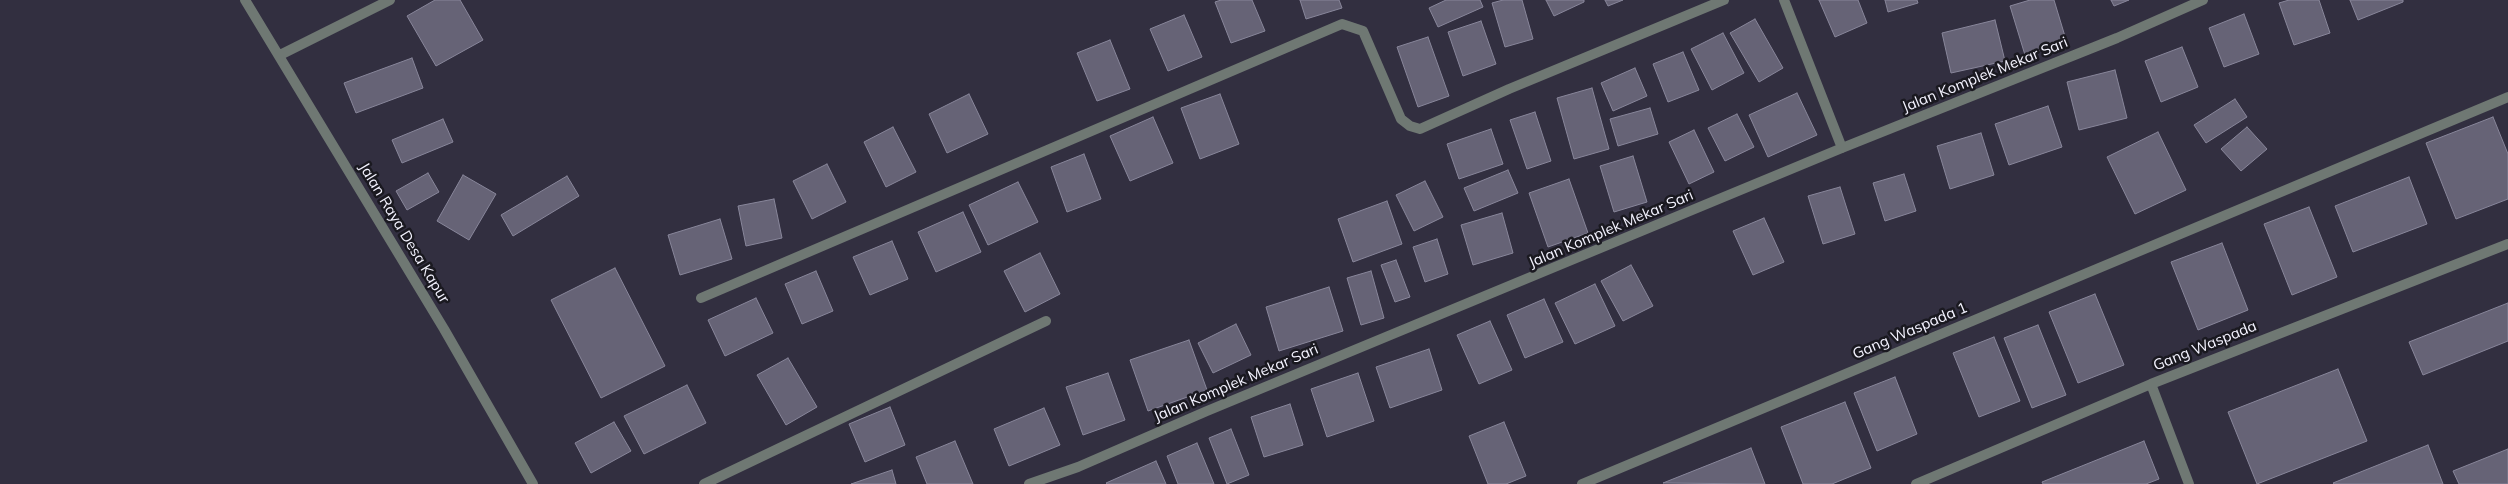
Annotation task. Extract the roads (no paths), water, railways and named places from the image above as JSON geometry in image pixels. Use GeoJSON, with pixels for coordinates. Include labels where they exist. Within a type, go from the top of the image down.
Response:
{"type":"FeatureCollection","features":[{"type":"Feature","properties":{"kind":"street","name":"Jalan Raya Desa Kapur"},"geometry":{"type":"LineString","coordinates":[[245,0],[444,329],[533,484]]}},
{"type":"Feature","properties":{"kind":"street"},"geometry":{"type":"LineString","coordinates":[[280,55],[390,0]]}},
{"type":"Feature","properties":{"kind":"street"},"geometry":{"type":"LineString","coordinates":[[701,298],[1342,24],[1363,31],[1401,119],[1410,126],[1420,129],[1509,89],[1724,0]]}},
{"type":"Feature","properties":{"kind":"street"},"geometry":{"type":"LineString","coordinates":[[1784,0],[1842,148]]}},
{"type":"Feature","properties":{"kind":"street","name":"Jalan Komplek Mekar Sari"},"geometry":{"type":"LineString","coordinates":[[1029,484],[1078,467],[1216,407],[1842,148],[2117,38],[2203,0]]}},
{"type":"Feature","properties":{"kind":"street","name":"Gang Waspada 1"},"geometry":{"type":"LineString","coordinates":[[1582,484],[2508,97]]}},
{"type":"Feature","properties":{"kind":"street","name":"Gang Waspada"},"geometry":{"type":"LineString","coordinates":[[1916,484],[2151,384],[2508,244]]}},
{"type":"Feature","properties":{"kind":"street"},"geometry":{"type":"LineString","coordinates":[[704,484],[1046,321]]}},
{"type":"Feature","properties":{"kind":"street"},"geometry":{"type":"LineString","coordinates":[[2151,384],[2188,484]]}}]}
